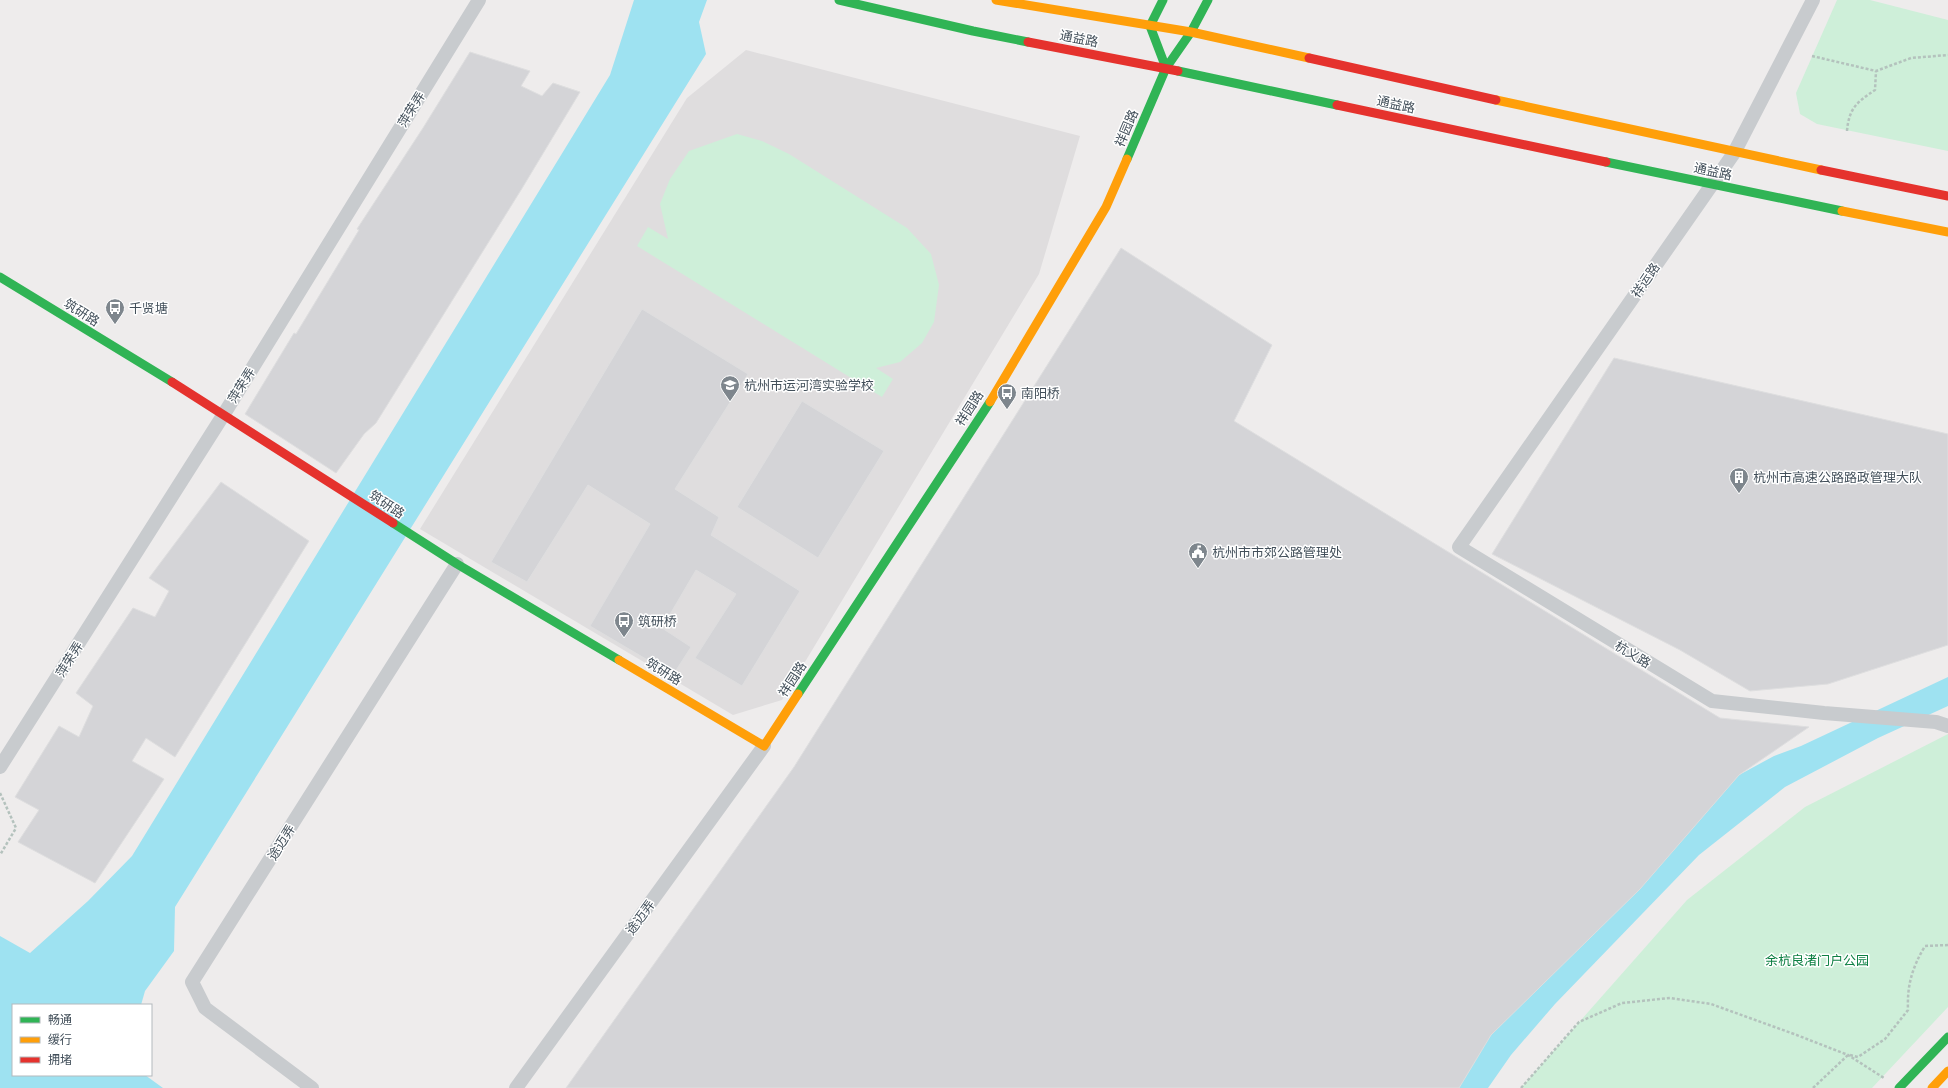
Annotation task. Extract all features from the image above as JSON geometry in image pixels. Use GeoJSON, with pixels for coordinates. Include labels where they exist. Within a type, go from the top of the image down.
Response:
{"type":"FeatureCollection","features":[{"type":"Feature","properties":{"kind":"main road","name":"通益路"},"geometry":{"type":"LineString","coordinates":[[839,0],[973,31],[1166,68],[1948,232]]}},
{"type":"Feature","properties":{"kind":"main road","name":"通益路"},"geometry":{"type":"LineString","coordinates":[[996,0],[1191,32],[1734,153],[1948,196]]}},
{"type":"Feature","properties":{"kind":"main road"},"geometry":{"type":"LineString","coordinates":[[1163,0],[1150,26],[1166,68]]}},
{"type":"Feature","properties":{"kind":"main road","name":"祥园路"},"geometry":{"type":"LineString","coordinates":[[764,746],[990,401],[1106,207],[1166,68],[1191,32],[1208,0]]}},
{"type":"Feature","properties":{"kind":"main road","name":"筑研路"},"geometry":{"type":"LineString","coordinates":[[0,277],[224,414],[457,564],[764,746]]}},
{"type":"Feature","properties":{"kind":"main road"},"geometry":{"type":"LineString","coordinates":[[1899,1088],[1926,1058],[1948,1037]]}},
{"type":"Feature","properties":{"kind":"main road"},"geometry":{"type":"LineString","coordinates":[[1932,1088],[1948,1072]]}},
{"type":"Feature","properties":{"kind":"street","name":"萍荣弄"},"geometry":{"type":"LineString","coordinates":[[0,767],[224,414],[479,0]]}},
{"type":"Feature","properties":{"kind":"street","name":"祥运路"},"geometry":{"type":"LineString","coordinates":[[1459,548],[1687,219],[1714,184],[1734,153],[1813,0]]}},
{"type":"Feature","properties":{"kind":"street","name":"杭义路"},"geometry":{"type":"LineString","coordinates":[[1459,548],[1712,701],[1942,724]]}},
{"type":"Feature","properties":{"kind":"street","name":"途迈弄"},"geometry":{"type":"LineString","coordinates":[[312,1088],[205,1008],[192,982],[457,564]]}},
{"type":"Feature","properties":{"kind":"street","name":"途迈弄"},"geometry":{"type":"LineString","coordinates":[[516,1088],[764,746]]}},
{"type":"Feature","properties":{"kind":"path"},"geometry":{"type":"LineString","coordinates":[[1812,56],[1876,71],[1911,58],[1948,55]]}},
{"type":"Feature","properties":{"kind":"path"},"geometry":{"type":"LineString","coordinates":[[1847,130],[1848,117],[1858,101],[1876,90],[1876,71]]}},
{"type":"Feature","properties":{"kind":"path"},"geometry":{"type":"LineString","coordinates":[[0,793],[16,828],[0,855]]}},
{"type":"Feature","properties":{"kind":"path"},"geometry":{"type":"LineString","coordinates":[[1521,1088],[1579,1022],[1622,1003],[1670,998],[1711,1004],[1848,1055],[1858,1057],[1885,1039],[1908,1010],[1907,991],[1916,962],[1926,946],[1948,945]]}},
{"type":"Feature","properties":{"kind":"path"},"geometry":{"type":"LineString","coordinates":[[1813,1088],[1848,1055]]}},
{"type":"Feature","properties":{"kind":"shaded area","name":"杭州市运河湾实验学校"},"geometry":{"type":"Polygon","coordinates":[[[746,50],[1080,136],[1039,274],[782,700],[733,715],[420,529],[687,98],[746,50]]]}},
{"type":"Feature","properties":{"kind":"green space"},"geometry":{"type":"Polygon","coordinates":[[[1837,0],[1870,0],[1948,20],[1948,151],[1817,124],[1800,114],[1796,93],[1837,0]]]}},
{"type":"Feature","properties":{"kind":"green space"},"geometry":{"type":"Polygon","coordinates":[[[737,134],[762,141],[789,154],[907,228],[931,254],[939,285],[934,322],[922,343],[900,362],[876,368],[893,379],[882,397],[637,246],[648,227],[668,239],[660,204],[670,179],[689,151],[737,134]]]}},
{"type":"Feature","properties":{"kind":"green space","name":"余杭良渚门户公园"},"geometry":{"type":"Polygon","coordinates":[[[1948,734],[1948,1007],[1872,1088],[1521,1088],[1687,900],[1805,807],[1948,734]]]}},
{"type":"Feature","properties":{"kind":"water"},"geometry":{"type":"Polygon","coordinates":[[[634,0],[707,0],[699,22],[706,54],[175,907],[174,951],[145,991],[141,1004],[12,1004],[12,1076],[146,1076],[163,1088],[0,1088],[0,936],[30,953],[88,901],[132,856],[610,75],[634,0]]]}},
{"type":"Feature","properties":{"kind":"water"},"geometry":{"type":"Polygon","coordinates":[[[1948,677],[1948,706],[1878,738],[1785,787],[1699,855],[1555,1004],[1511,1055],[1488,1088],[1449,1088],[1491,1035],[1739,775],[1774,756],[1801,746],[1948,677]]]}},
{"type":"Feature","properties":{"kind":"building"},"geometry":{"type":"Polygon","coordinates":[[[470,52],[530,71],[521,86],[542,96],[553,83],[580,92],[376,423],[364,434],[336,473],[245,414],[294,333],[296,334],[359,230],[357,229],[423,128],[470,52]]]}},
{"type":"Feature","properties":{"kind":"building","name":"杭州市市郊公路管理处"},"geometry":{"type":"Polygon","coordinates":[[[1121,248],[1272,345],[1234,421],[1720,718],[1809,727],[1739,775],[1640,889],[1491,1035],[1459,1088],[566,1088],[794,767],[1121,248]]]}},
{"type":"Feature","properties":{"kind":"building"},"geometry":{"type":"Polygon","coordinates":[[[642,309],[748,374],[675,489],[719,517],[711,535],[800,591],[742,686],[695,658],[736,594],[696,570],[662,628],[691,647],[673,675],[590,626],[650,524],[588,485],[527,582],[491,562],[642,309]]]}},
{"type":"Feature","properties":{"kind":"building","name":"杭州市高速公路路政管理大队"},"geometry":{"type":"Polygon","coordinates":[[[1614,358],[1948,434],[1948,645],[1828,684],[1750,691],[1680,650],[1492,554],[1614,358]]]}},
{"type":"Feature","properties":{"kind":"building"},"geometry":{"type":"Polygon","coordinates":[[[802,401],[884,451],[818,558],[737,507],[802,401]]]}},
{"type":"Feature","properties":{"kind":"building"},"geometry":{"type":"Polygon","coordinates":[[[221,482],[309,541],[175,757],[146,738],[132,761],[164,779],[95,883],[18,842],[39,810],[15,797],[59,726],[79,737],[93,706],[76,693],[133,608],[155,617],[169,591],[149,578],[221,482]]]}},
{"type":"Feature","properties":{"kind":"traffic: fast"},"geometry":{"type":"LineString","coordinates":[[839,0],[1028,42]]}},
{"type":"Feature","properties":{"kind":"traffic: fast"},"geometry":{"type":"LineString","coordinates":[[1163,0],[1150,26],[1166,68]]}},
{"type":"Feature","properties":{"kind":"traffic: fast"},"geometry":{"type":"LineString","coordinates":[[1127,159],[1166,68],[1191,32],[1208,0]]}},
{"type":"Feature","properties":{"kind":"traffic: fast"},"geometry":{"type":"LineString","coordinates":[[1178,71],[1337,105]]}},
{"type":"Feature","properties":{"kind":"traffic: fast"},"geometry":{"type":"LineString","coordinates":[[1606,162],[1842,211]]}},
{"type":"Feature","properties":{"kind":"traffic: fast"},"geometry":{"type":"LineString","coordinates":[[0,277],[172,382]]}},
{"type":"Feature","properties":{"kind":"traffic: fast"},"geometry":{"type":"LineString","coordinates":[[798,694],[990,402]]}},
{"type":"Feature","properties":{"kind":"traffic: fast"},"geometry":{"type":"LineString","coordinates":[[393,523],[457,564],[619,660]]}},
{"type":"Feature","properties":{"kind":"traffic: fast"},"geometry":{"type":"LineString","coordinates":[[1899,1088],[1948,1037]]}},
{"type":"Feature","properties":{"kind":"traffic: slow"},"geometry":{"type":"LineString","coordinates":[[996,0],[1191,32],[1309,58]]}},
{"type":"Feature","properties":{"kind":"traffic: slow"},"geometry":{"type":"LineString","coordinates":[[1496,100],[1821,170]]}},
{"type":"Feature","properties":{"kind":"traffic: slow"},"geometry":{"type":"LineString","coordinates":[[990,402],[1106,207],[1127,159]]}},
{"type":"Feature","properties":{"kind":"traffic: slow"},"geometry":{"type":"LineString","coordinates":[[1842,211],[1948,232]]}},
{"type":"Feature","properties":{"kind":"traffic: slow"},"geometry":{"type":"LineString","coordinates":[[619,660],[764,746],[798,694]]}},
{"type":"Feature","properties":{"kind":"traffic: slow"},"geometry":{"type":"LineString","coordinates":[[1932,1088],[1948,1071]]}},
{"type":"Feature","properties":{"kind":"traffic: jam"},"geometry":{"type":"LineString","coordinates":[[1028,42],[1178,71]]}},
{"type":"Feature","properties":{"kind":"traffic: jam"},"geometry":{"type":"LineString","coordinates":[[1309,58],[1496,100]]}},
{"type":"Feature","properties":{"kind":"traffic: jam"},"geometry":{"type":"LineString","coordinates":[[1337,105],[1606,162]]}},
{"type":"Feature","properties":{"kind":"traffic: jam"},"geometry":{"type":"LineString","coordinates":[[1821,170],[1948,196]]}},
{"type":"Feature","properties":{"kind":"traffic: jam"},"geometry":{"type":"LineString","coordinates":[[172,382],[393,523]]}},
{"type":"Feature","properties":{"kind":"place","name":"千贤塘"},"geometry":{"type":"Point","coordinates":[115,325]}},
{"type":"Feature","properties":{"kind":"place","name":"杭州市运河湾实验学校"},"geometry":{"type":"Point","coordinates":[730,402]}},
{"type":"Feature","properties":{"kind":"place","name":"南阳桥"},"geometry":{"type":"Point","coordinates":[1007,410]}},
{"type":"Feature","properties":{"kind":"place","name":"杭州市高速公路路政管理大队"},"geometry":{"type":"Point","coordinates":[1739,494]}},
{"type":"Feature","properties":{"kind":"place","name":"杭州市市郊公路管理处"},"geometry":{"type":"Point","coordinates":[1198,569]}},
{"type":"Feature","properties":{"kind":"place","name":"筑研桥"},"geometry":{"type":"Point","coordinates":[624,638]}}]}
